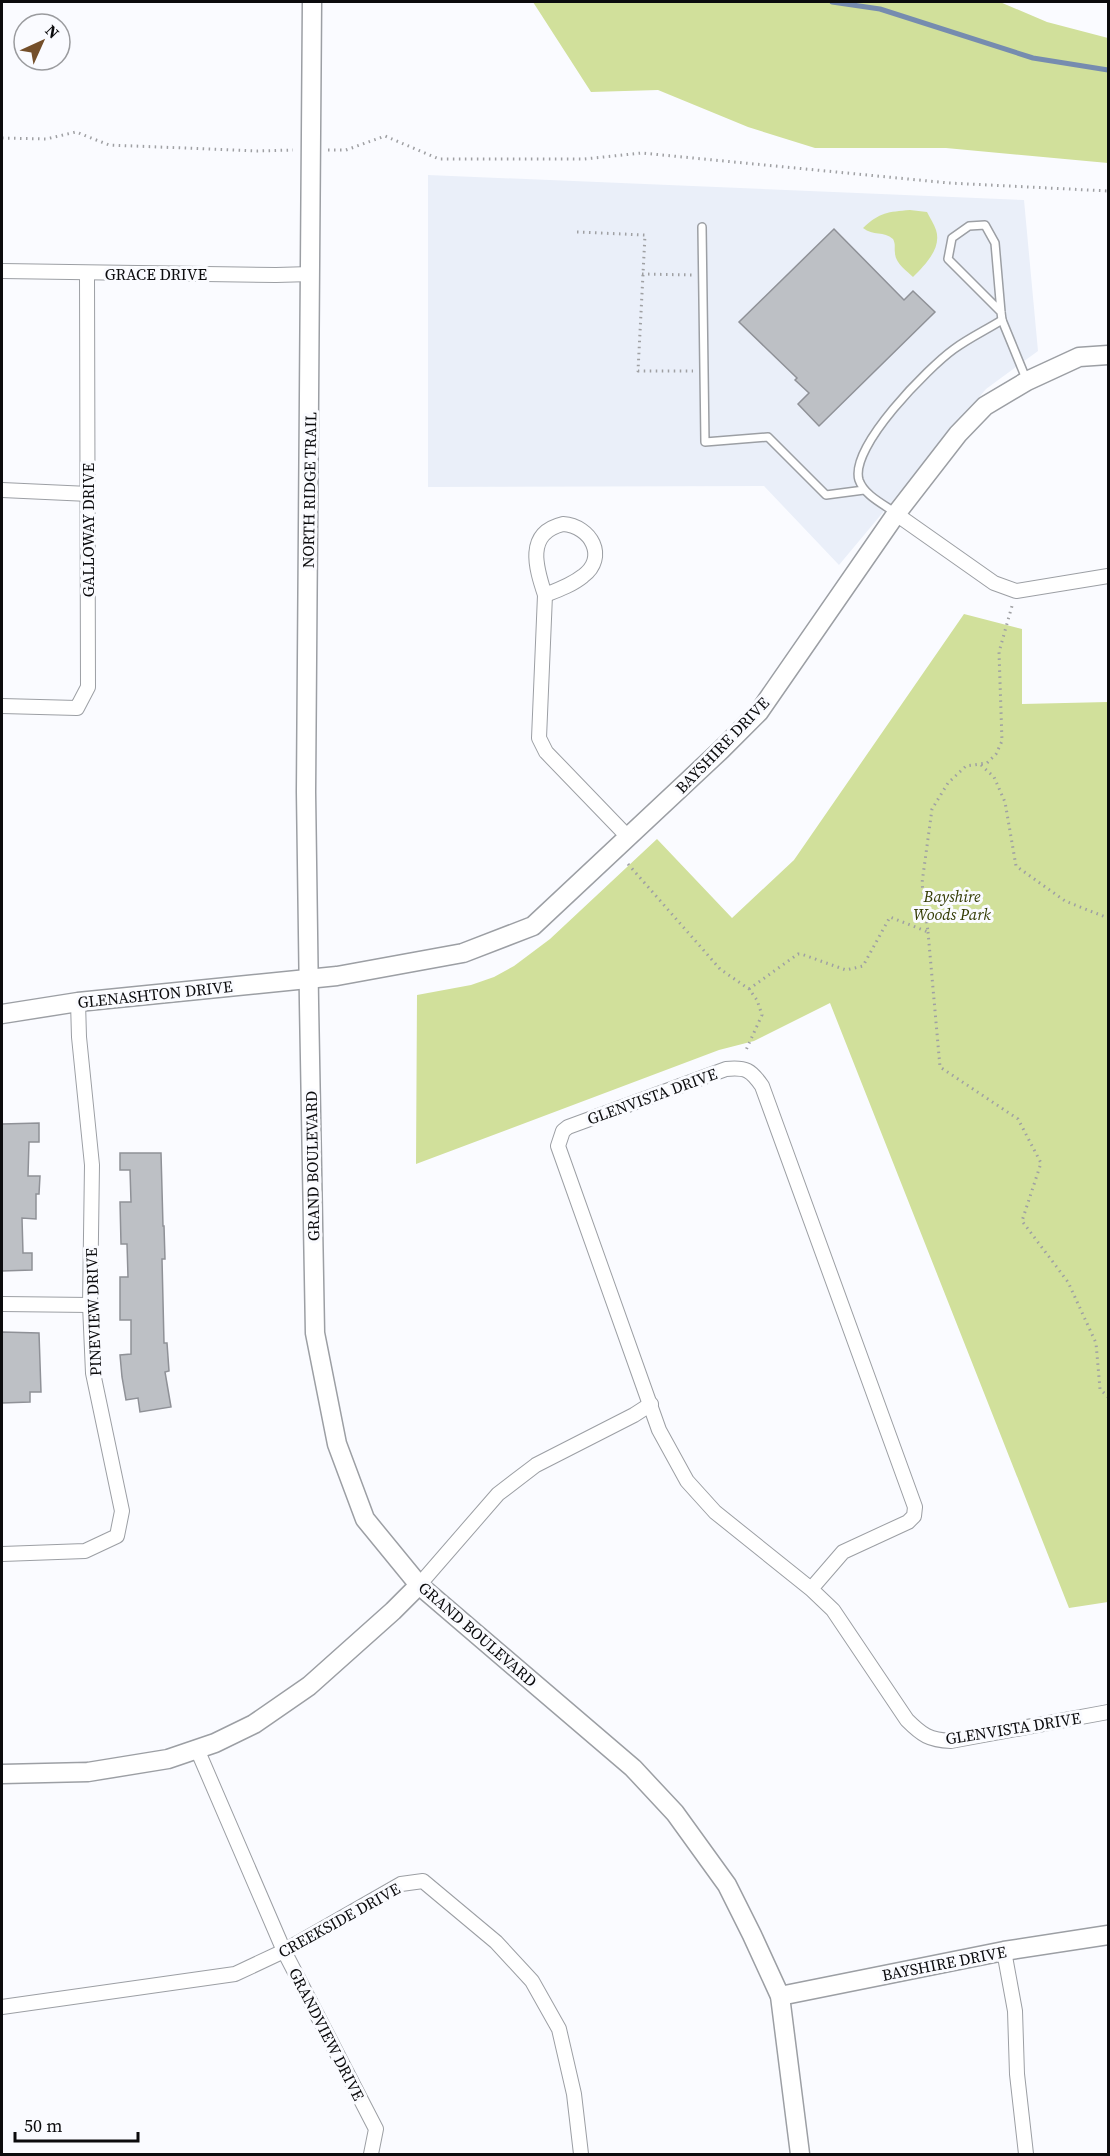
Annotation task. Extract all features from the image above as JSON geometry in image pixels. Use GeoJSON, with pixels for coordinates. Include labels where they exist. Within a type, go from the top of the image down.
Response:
{"type":"FeatureCollection","features":[{"type":"Feature","properties":{"kind":"street","name":"NORTH RIDGE TRAIL"},"geometry":{"type":"LineString","coordinates":[[309,978],[306,792],[312,2]]}},
{"type":"Feature","properties":{"kind":"street","name":"GRACE DRIVE"},"geometry":{"type":"LineString","coordinates":[[2,271],[311,274]]}},
{"type":"Feature","properties":{"kind":"street","name":"GALLOWAY DRIVE"},"geometry":{"type":"LineString","coordinates":[[2,706],[77,708],[88,687],[87,273]]}},
{"type":"Feature","properties":{"kind":"street","name":"BAYSHIRE DRIVE"},"geometry":{"type":"LineString","coordinates":[[309,978],[337,976],[463,954],[533,926],[759,712],[896,514],[958,434],[985,406],[1027,381],[1080,357],[1108,355]]}},
{"type":"Feature","properties":{"kind":"street"},"geometry":{"type":"LineString","coordinates":[[2,489],[89,494]]}},
{"type":"Feature","properties":{"kind":"street"},"geometry":{"type":"LineString","coordinates":[[896,514],[994,583],[1016,591],[1108,576]]}},
{"type":"Feature","properties":{"kind":"street"},"geometry":{"type":"LineString","coordinates":[[545,595],[563,588],[589,570],[593,562],[593,543],[581,528],[562,524],[553,526],[539,539],[536,549],[536,559],[545,595],[539,738],[546,752],[628,837]]}},
{"type":"Feature","properties":{"kind":"street","name":"GLENASHTON DRIVE"},"geometry":{"type":"LineString","coordinates":[[2,1014],[78,1002],[309,978]]}},
{"type":"Feature","properties":{"kind":"street","name":"GRAND BOULEVARD"},"geometry":{"type":"LineString","coordinates":[[309,978],[315,1333],[337,1444],[365,1519],[419,1585],[633,1768],[675,1812],[727,1885],[780,1996],[800,2154]]}},
{"type":"Feature","properties":{"kind":"street","name":"PINEVIEW DRIVE"},"geometry":{"type":"LineString","coordinates":[[2,1554],[85,1551],[117,1536],[122,1511],[93,1373],[90,1305],[92,1165],[79,1037],[78,1002]]}},
{"type":"Feature","properties":{"kind":"street","name":"GLENVISTA DRIVE"},"geometry":{"type":"LineString","coordinates":[[811,1589],[843,1552],[908,1522],[914,1515],[915,1507],[762,1086],[753,1073],[740,1068],[726,1069],[575,1124],[563,1131],[558,1146],[659,1430],[687,1481],[715,1512],[811,1589],[833,1610],[907,1720],[920,1732],[935,1740],[951,1741],[1108,1712]]}},
{"type":"Feature","properties":{"kind":"street"},"geometry":{"type":"LineString","coordinates":[[2,1304],[90,1305]]}},
{"type":"Feature","properties":{"kind":"street"},"geometry":{"type":"LineString","coordinates":[[2,1774],[88,1772],[168,1759],[215,1743],[254,1724],[309,1686],[393,1611],[419,1585],[498,1494],[536,1465],[651,1404]]}},
{"type":"Feature","properties":{"kind":"street","name":"GRANDVIEW DRIVE"},"geometry":{"type":"LineString","coordinates":[[197,1749],[284,1951],[376,2129],[371,2154]]}},
{"type":"Feature","properties":{"kind":"street","name":"CREEKSIDE DRIVE"},"geometry":{"type":"LineString","coordinates":[[2,2007],[235,1974],[284,1951],[401,1884],[423,1881],[496,1942],[532,1981],[559,2029],[574,2094],[581,2154]]}},
{"type":"Feature","properties":{"kind":"street","name":"BAYSHIRE DRIVE"},"geometry":{"type":"LineString","coordinates":[[780,1996],[1004,1951],[1108,1935]]}},
{"type":"Feature","properties":{"kind":"street"},"geometry":{"type":"LineString","coordinates":[[1004,1951],[1015,2011],[1017,2074],[1026,2154]]}},
{"type":"Feature","properties":{"kind":"lane"},"geometry":{"type":"LineString","coordinates":[[1001,312],[948,259],[952,238],[969,226],[985,225],[995,243],[1002,320],[1027,381]]}},
{"type":"Feature","properties":{"kind":"lane"},"geometry":{"type":"LineString","coordinates":[[702,227],[705,442],[768,437],[826,495],[864,490]]}},
{"type":"Feature","properties":{"kind":"lane"},"geometry":{"type":"LineString","coordinates":[[896,514],[864,490],[858,477],[866,445],[903,396],[954,349],[1002,320]]}},
{"type":"Feature","properties":{"kind":"path"},"geometry":{"type":"LineString","coordinates":[[2,138],[46,139],[76,132],[109,145],[258,151],[293,150]]}},
{"type":"Feature","properties":{"kind":"path"},"geometry":{"type":"LineString","coordinates":[[323,149],[346,150],[386,136],[439,159],[584,159],[642,153],[949,183],[1108,192]]}},
{"type":"Feature","properties":{"kind":"path"},"geometry":{"type":"LineString","coordinates":[[577,232],[645,235],[638,371],[704,371]]}},
{"type":"Feature","properties":{"kind":"path"},"geometry":{"type":"LineString","coordinates":[[642,274],[703,275]]}},
{"type":"Feature","properties":{"kind":"path"},"geometry":{"type":"LineString","coordinates":[[1012,606],[999,652],[1002,741],[992,759],[987,763],[966,766],[948,783],[932,809],[922,883],[940,1067],[1018,1119],[1041,1163],[1022,1221],[1068,1282],[1096,1343],[1100,1389],[1108,1397]]}},
{"type":"Feature","properties":{"kind":"path"},"geometry":{"type":"LineString","coordinates":[[980,764],[994,777],[1005,802],[1016,866],[1065,901],[1108,918]]}},
{"type":"Feature","properties":{"kind":"path"},"geometry":{"type":"LineString","coordinates":[[628,864],[720,969],[749,989],[757,1000],[762,1015],[746,1050]]}},
{"type":"Feature","properties":{"kind":"path"},"geometry":{"type":"LineString","coordinates":[[749,989],[798,954],[846,970],[863,966],[890,916],[928,932]]}},
{"type":"Feature","properties":{"kind":"shaded area"},"geometry":{"type":"Polygon","coordinates":[[[428,175],[1024,200],[1038,351],[986,389],[839,565],[764,486],[428,487],[428,175]]]}},
{"type":"Feature","properties":{"kind":"green space"},"geometry":{"type":"Polygon","coordinates":[[[533,2],[1000,2],[1047,22],[1108,38],[1108,163],[946,148],[815,148],[748,127],[658,90],[591,92],[533,2]]]}},
{"type":"Feature","properties":{"kind":"green space"},"geometry":{"type":"Polygon","coordinates":[[[910,210],[927,212],[937,237],[935,250],[913,277],[897,260],[893,239],[863,228],[885,214],[910,210]]]}},
{"type":"Feature","properties":{"kind":"green space","name":"Bayshire Woods Park"},"geometry":{"type":"Polygon","coordinates":[[[964,614],[1022,629],[1022,704],[1108,702],[1108,1602],[1069,1608],[830,1003],[754,1041],[719,1050],[416,1164],[417,995],[471,985],[494,977],[514,966],[550,939],[657,839],[732,918],[794,860],[964,614]]]}},
{"type":"Feature","properties":{"kind":"building"},"geometry":{"type":"Polygon","coordinates":[[[834,229],[904,300],[913,291],[935,312],[819,426],[798,404],[809,393],[795,380],[797,378],[739,322],[834,229]]]}},
{"type":"Feature","properties":{"kind":"building"},"geometry":{"type":"Polygon","coordinates":[[[39,1123],[39,1142],[29,1142],[28,1176],[40,1176],[39,1194],[36,1194],[36,1219],[22,1218],[23,1253],[32,1253],[32,1270],[2,1271],[2,1124],[39,1123]]]}},
{"type":"Feature","properties":{"kind":"building"},"geometry":{"type":"Polygon","coordinates":[[[120,1153],[161,1153],[165,1259],[162,1259],[164,1343],[167,1343],[169,1371],[165,1372],[171,1407],[140,1412],[138,1398],[126,1400],[120,1355],[131,1354],[131,1320],[120,1320],[120,1277],[128,1277],[127,1244],[121,1244],[120,1202],[131,1202],[130,1170],[120,1170],[120,1153]]]}},
{"type":"Feature","properties":{"kind":"building"},"geometry":{"type":"Polygon","coordinates":[[[2,1332],[39,1333],[41,1392],[30,1392],[30,1402],[2,1403],[2,1332]]]}},
{"type":"Feature","properties":{"kind":"waterway"},"geometry":{"type":"LineString","coordinates":[[832,2],[880,9],[1033,58],[1108,70]]}}]}
